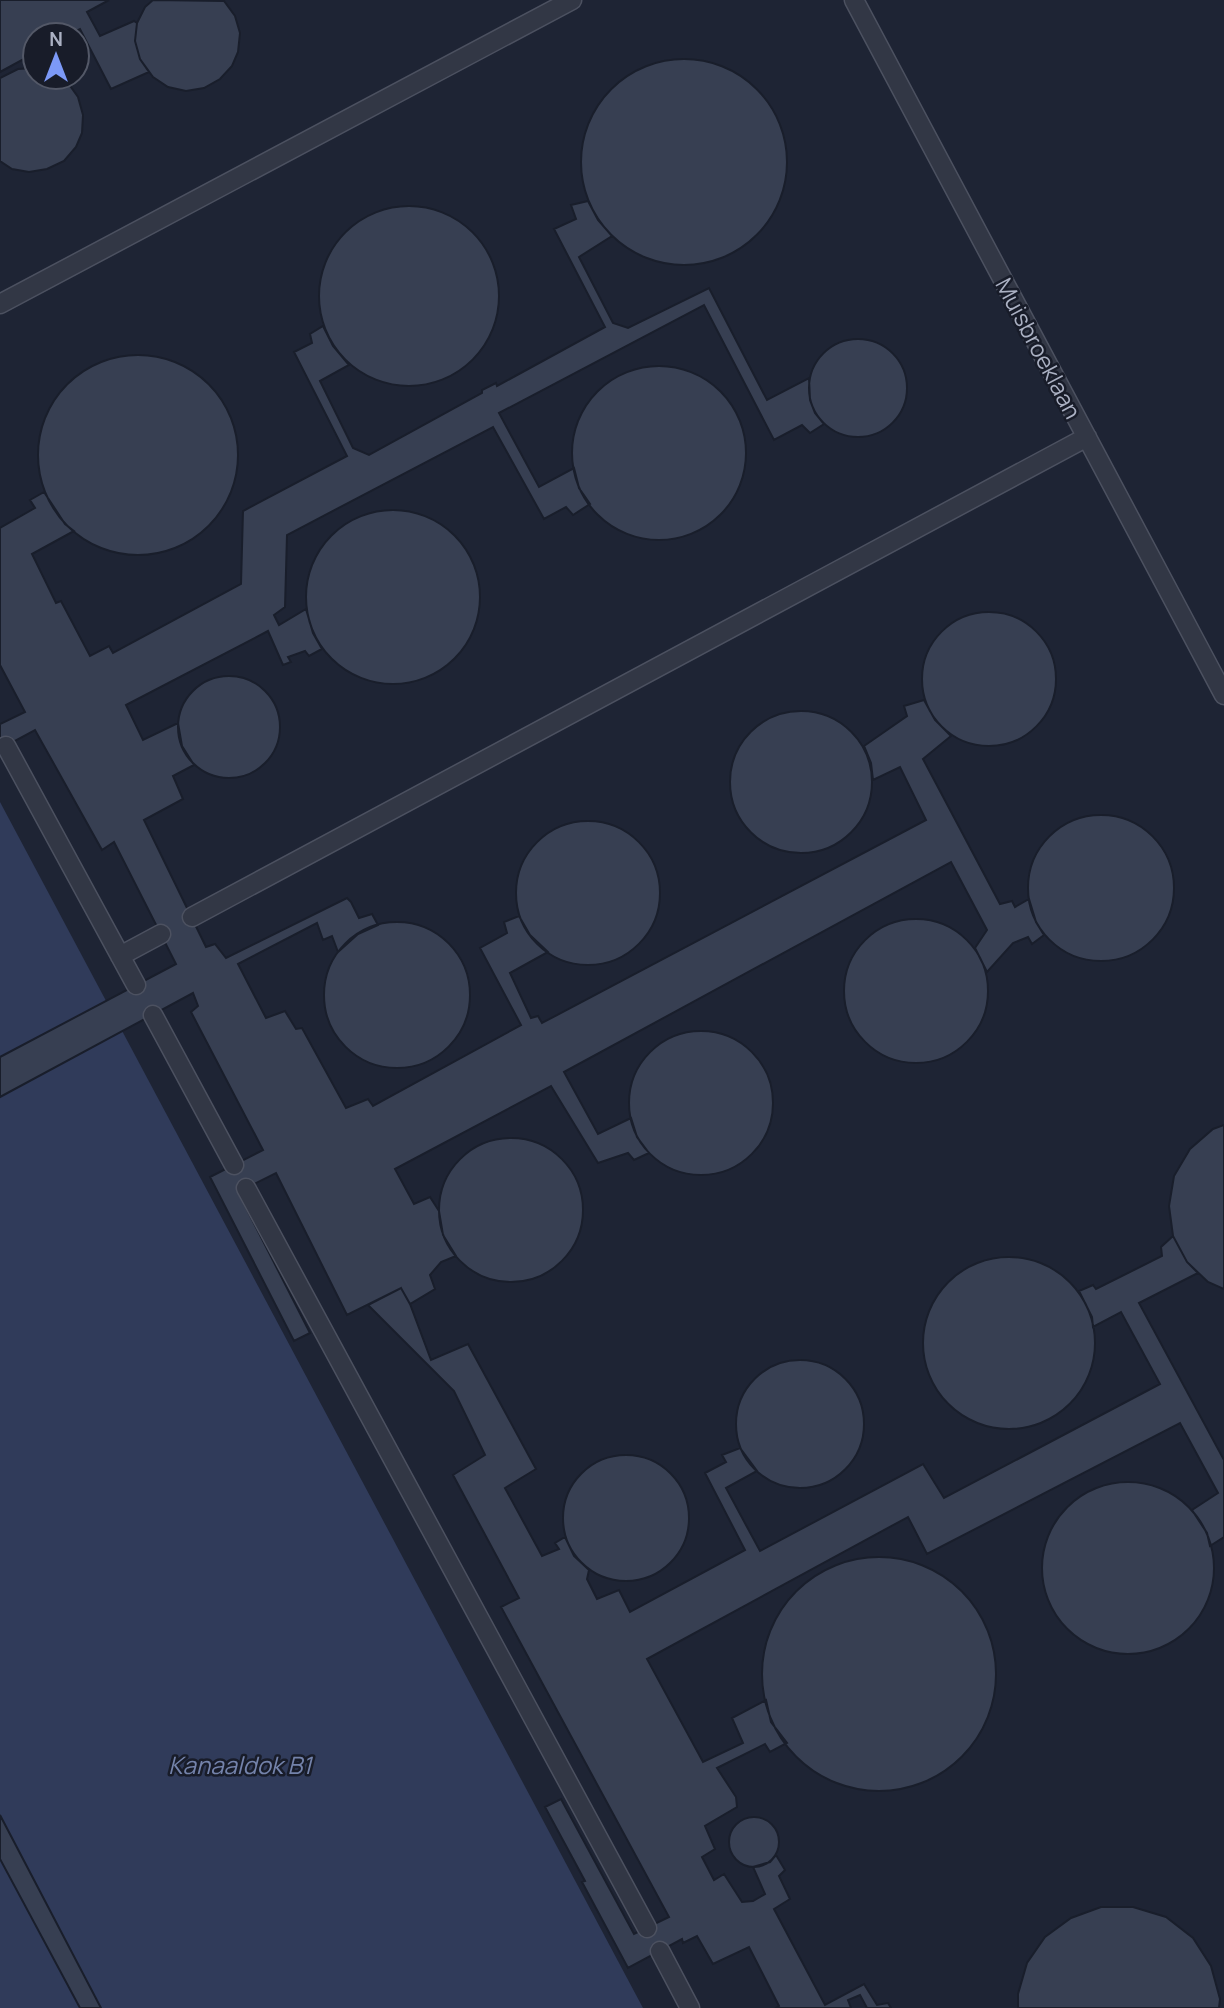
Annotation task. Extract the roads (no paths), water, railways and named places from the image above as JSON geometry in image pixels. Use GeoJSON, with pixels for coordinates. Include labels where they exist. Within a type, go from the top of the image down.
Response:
{"type":"FeatureCollection","features":[{"type":"Feature","properties":{"kind":"lane"},"geometry":{"type":"LineString","coordinates":[[0,304],[572,0]]}},
{"type":"Feature","properties":{"kind":"lane","name":"Muisbroeklaan"},"geometry":{"type":"LineString","coordinates":[[854,0],[1224,695]]}},
{"type":"Feature","properties":{"kind":"lane"},"geometry":{"type":"LineString","coordinates":[[192,917],[1087,437]]}},
{"type":"Feature","properties":{"kind":"lane"},"geometry":{"type":"LineString","coordinates":[[6,746],[136,985]]}},
{"type":"Feature","properties":{"kind":"lane"},"geometry":{"type":"LineString","coordinates":[[120,956],[161,934]]}},
{"type":"Feature","properties":{"kind":"lane"},"geometry":{"type":"LineString","coordinates":[[153,1015],[234,1166]]}},
{"type":"Feature","properties":{"kind":"lane"},"geometry":{"type":"LineString","coordinates":[[246,1188],[647,1928]]}},
{"type":"Feature","properties":{"kind":"lane"},"geometry":{"type":"LineString","coordinates":[[660,1951],[690,2008]]}},
{"type":"Feature","properties":{"kind":"water","name":"Kanaaldok B1"},"geometry":{"type":"Polygon","coordinates":[[[0,802],[643,2008],[0,2008],[0,802]]]}}]}
